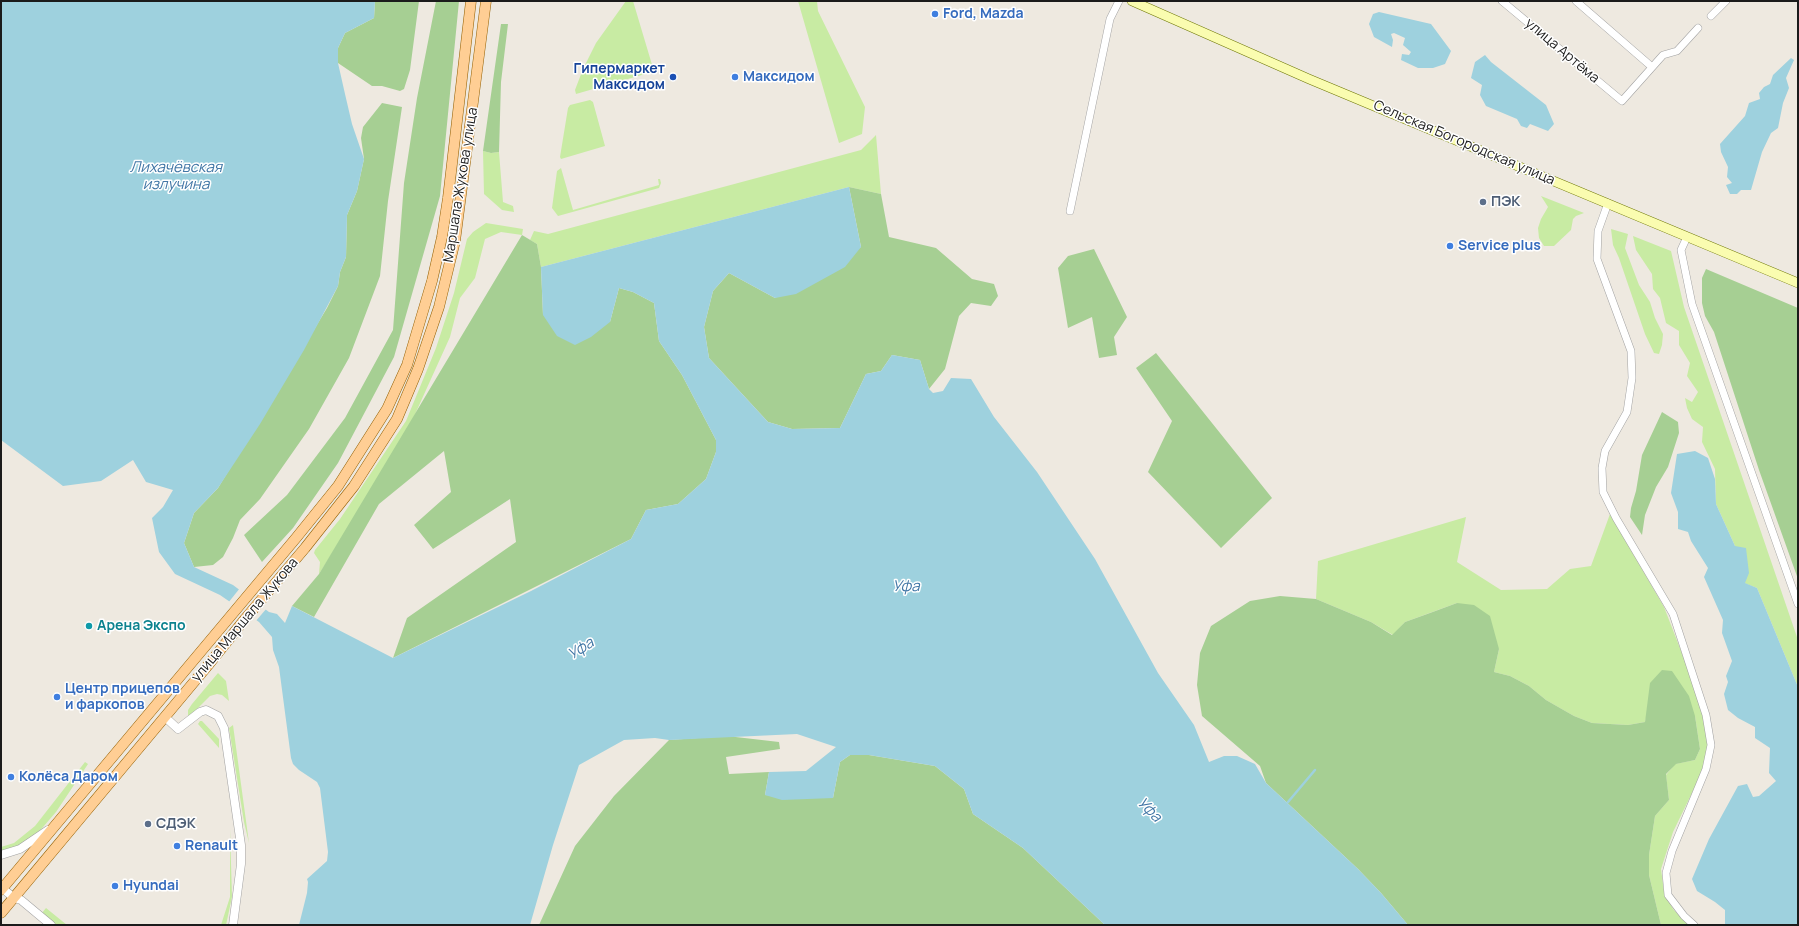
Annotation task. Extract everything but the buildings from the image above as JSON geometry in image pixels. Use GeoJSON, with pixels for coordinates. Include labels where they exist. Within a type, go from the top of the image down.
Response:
{"type":"FeatureCollection","features":[{"type":"Feature","properties":{"kind":"main road","name":"Маршала Жукова улица"},"geometry":{"type":"LineString","coordinates":[[296,538],[338,486],[387,409],[407,365],[432,281],[442,237],[471,1]]}},
{"type":"Feature","properties":{"kind":"main road","name":"Маршала Жукова улица"},"geometry":{"type":"LineString","coordinates":[[305,548],[354,486],[397,419],[420,362],[439,307],[455,241],[486,1]]}},
{"type":"Feature","properties":{"kind":"main road","name":"Сельская Богородская улица"},"geometry":{"type":"LineString","coordinates":[[1132,1],[1309,79],[1798,283]]}},
{"type":"Feature","properties":{"kind":"main road","name":"улица Маршала Жукова"},"geometry":{"type":"LineString","coordinates":[[2,888],[199,656],[296,538]]}},
{"type":"Feature","properties":{"kind":"main road","name":"улица Маршала Жукова"},"geometry":{"type":"LineString","coordinates":[[1,913],[305,548]]}},
{"type":"Feature","properties":{"kind":"street"},"geometry":{"type":"LineString","coordinates":[[1070,211],[1110,19],[1119,1]]}},
{"type":"Feature","properties":{"kind":"street","name":"улица Артёма"},"geometry":{"type":"LineString","coordinates":[[1502,1],[1622,101],[1652,67]]}},
{"type":"Feature","properties":{"kind":"street"},"geometry":{"type":"LineString","coordinates":[[1576,1],[1652,67],[1663,55],[1677,51],[1698,28]]}},
{"type":"Feature","properties":{"kind":"street"},"geometry":{"type":"LineString","coordinates":[[1712,16],[1726,1]]}},
{"type":"Feature","properties":{"kind":"street"},"geometry":{"type":"LineString","coordinates":[[1608,203],[1598,231],[1597,260],[1631,351],[1632,378],[1627,412],[1605,451],[1602,468],[1603,492],[1616,518],[1673,614],[1706,715],[1711,745],[1706,769],[1672,851],[1666,873],[1668,895],[1684,916],[1694,925]]}},
{"type":"Feature","properties":{"kind":"street"},"geometry":{"type":"LineString","coordinates":[[1687,237],[1681,250],[1692,304],[1798,604]]}},
{"type":"Feature","properties":{"kind":"street"},"geometry":{"type":"LineString","coordinates":[[165,717],[178,729],[200,712],[206,710],[218,716],[224,728],[240,845],[240,864],[233,925]]}},
{"type":"Feature","properties":{"kind":"street"},"geometry":{"type":"LineString","coordinates":[[1,855],[20,849],[54,826]]}},
{"type":"Feature","properties":{"kind":"street"},"geometry":{"type":"LineString","coordinates":[[2,888],[14,898],[21,900],[51,925]]}},
{"type":"Feature","properties":{"kind":"green space"},"geometry":{"type":"Polygon","coordinates":[[[375,1],[419,1],[410,70],[404,89],[400,91],[382,86],[372,86],[338,63],[338,48],[345,33],[374,18],[375,1]]]}},
{"type":"Feature","properties":{"kind":"green space"},"geometry":{"type":"Polygon","coordinates":[[[436,1],[459,1],[440,196],[394,357],[338,463],[293,528],[262,562],[244,535],[287,495],[345,418],[393,330],[404,183],[417,98],[436,1]]]}},
{"type":"Feature","properties":{"kind":"green space"},"geometry":{"type":"Polygon","coordinates":[[[626,1],[633,1],[653,68],[652,72],[576,94],[575,90],[583,69],[596,43],[626,1]]]}},
{"type":"Feature","properties":{"kind":"green space"},"geometry":{"type":"Polygon","coordinates":[[[798,1],[817,1],[818,11],[865,107],[862,134],[839,143],[798,1]]]}},
{"type":"Feature","properties":{"kind":"green space"},"geometry":{"type":"Polygon","coordinates":[[[501,24],[508,24],[501,82],[499,152],[491,153],[483,151],[501,24]]]}},
{"type":"Feature","properties":{"kind":"green space"},"geometry":{"type":"Polygon","coordinates":[[[590,100],[593,102],[605,146],[561,159],[560,157],[568,108],[570,105],[590,100]]]}},
{"type":"Feature","properties":{"kind":"green space"},"geometry":{"type":"Polygon","coordinates":[[[382,103],[402,107],[388,201],[380,276],[349,358],[309,429],[260,499],[240,520],[223,557],[213,565],[194,567],[184,543],[194,513],[218,488],[327,308],[338,286],[340,272],[346,257],[347,215],[357,191],[364,159],[361,138],[363,127],[382,103]]]}},
{"type":"Feature","properties":{"kind":"green space"},"geometry":{"type":"Polygon","coordinates":[[[876,135],[881,194],[849,187],[541,267],[537,244],[530,240],[534,231],[548,234],[861,150],[876,135]]]}},
{"type":"Feature","properties":{"kind":"green space"},"geometry":{"type":"Polygon","coordinates":[[[483,151],[491,153],[499,152],[503,202],[513,206],[514,212],[502,210],[484,194],[483,151]]]}},
{"type":"Feature","properties":{"kind":"green space"},"geometry":{"type":"Polygon","coordinates":[[[561,168],[573,210],[659,185],[658,179],[660,179],[661,183],[659,188],[558,216],[552,208],[557,171],[561,168]]]}},
{"type":"Feature","properties":{"kind":"green space"},"geometry":{"type":"Polygon","coordinates":[[[849,187],[881,194],[889,237],[936,248],[972,279],[994,284],[998,296],[991,306],[971,303],[959,316],[945,369],[929,389],[920,360],[892,355],[881,371],[866,374],[840,428],[792,429],[768,422],[709,358],[704,327],[713,291],[729,273],[775,298],[861,247],[849,187]]]}},
{"type":"Feature","properties":{"kind":"green space"},"geometry":{"type":"Polygon","coordinates":[[[1541,196],[1584,213],[1573,219],[1571,230],[1554,246],[1544,246],[1539,238],[1538,228],[1548,207],[1541,196]]]}},
{"type":"Feature","properties":{"kind":"green space"},"geometry":{"type":"Polygon","coordinates":[[[486,223],[523,229],[522,235],[501,232],[485,239],[475,278],[460,298],[450,337],[402,443],[319,574],[320,562],[314,553],[315,550],[340,519],[406,421],[436,348],[454,293],[467,239],[473,232],[486,223]]]}},
{"type":"Feature","properties":{"kind":"green space"},"geometry":{"type":"Polygon","coordinates":[[[1611,229],[1628,234],[1625,248],[1639,285],[1650,302],[1655,318],[1663,334],[1659,354],[1654,353],[1645,334],[1619,258],[1613,245],[1611,229]]]}},
{"type":"Feature","properties":{"kind":"green space"},"geometry":{"type":"Polygon","coordinates":[[[522,235],[537,244],[541,267],[543,315],[610,322],[619,288],[633,292],[654,303],[659,341],[682,375],[716,440],[716,452],[706,479],[678,504],[646,510],[631,539],[393,658],[407,618],[516,542],[510,499],[433,549],[414,525],[451,492],[444,451],[379,504],[314,617],[292,606],[319,574],[522,235]]]}},
{"type":"Feature","properties":{"kind":"green space"},"geometry":{"type":"Polygon","coordinates":[[[1633,236],[1671,251],[1684,307],[1798,640],[1798,687],[1757,588],[1744,583],[1735,546],[1716,504],[1715,469],[1702,442],[1703,427],[1692,419],[1687,408],[1685,398],[1692,402],[1698,392],[1687,376],[1690,363],[1679,345],[1679,331],[1666,323],[1660,298],[1653,289],[1652,274],[1636,250],[1633,236]]]}},
{"type":"Feature","properties":{"kind":"green space"},"geometry":{"type":"Polygon","coordinates":[[[1094,249],[1127,317],[1114,337],[1117,355],[1099,358],[1092,317],[1068,328],[1058,268],[1068,256],[1094,249]]]}},
{"type":"Feature","properties":{"kind":"green space"},"geometry":{"type":"Polygon","coordinates":[[[1706,269],[1798,308],[1798,579],[1759,470],[1714,332],[1705,316],[1702,303],[1702,278],[1706,269]]]}},
{"type":"Feature","properties":{"kind":"green space"},"geometry":{"type":"Polygon","coordinates":[[[1156,353],[1272,498],[1221,548],[1148,472],[1172,421],[1136,368],[1156,353]]]}},
{"type":"Feature","properties":{"kind":"green space"},"geometry":{"type":"Polygon","coordinates":[[[1662,412],[1678,422],[1679,433],[1668,467],[1656,487],[1645,515],[1642,535],[1630,517],[1631,508],[1636,491],[1642,455],[1662,412]]]}},
{"type":"Feature","properties":{"kind":"green space"},"geometry":{"type":"Polygon","coordinates":[[[1610,514],[1664,607],[1704,710],[1709,758],[1673,832],[1661,869],[1664,891],[1673,909],[1689,925],[1661,925],[1649,875],[1649,855],[1655,816],[1669,800],[1666,775],[1675,764],[1695,760],[1700,749],[1695,716],[1648,710],[1645,722],[1628,725],[1592,723],[1574,716],[1546,700],[1529,686],[1510,676],[1494,672],[1499,649],[1457,603],[1405,622],[1393,635],[1371,622],[1316,599],[1318,561],[1466,517],[1457,562],[1501,590],[1547,589],[1570,569],[1591,566],[1610,514]]]}},
{"type":"Feature","properties":{"kind":"green space"},"geometry":{"type":"Polygon","coordinates":[[[1280,596],[1316,599],[1371,622],[1392,635],[1405,622],[1457,603],[1474,605],[1490,616],[1499,649],[1494,672],[1510,676],[1529,686],[1546,700],[1574,716],[1592,723],[1628,725],[1645,722],[1650,683],[1662,670],[1672,671],[1689,696],[1695,716],[1700,749],[1695,760],[1676,764],[1666,774],[1669,800],[1655,816],[1649,855],[1649,875],[1661,925],[1408,925],[1358,869],[1266,783],[1260,766],[1202,716],[1197,685],[1200,653],[1211,626],[1250,601],[1280,596]]]}},
{"type":"Feature","properties":{"kind":"green space"},"geometry":{"type":"Polygon","coordinates":[[[218,673],[226,681],[229,701],[222,695],[217,694],[210,696],[188,718],[188,710],[192,704],[218,673]]]}},
{"type":"Feature","properties":{"kind":"green space"},"geometry":{"type":"Polygon","coordinates":[[[202,721],[219,739],[219,748],[198,724],[202,721]]]}},
{"type":"Feature","properties":{"kind":"green space"},"geometry":{"type":"Polygon","coordinates":[[[233,725],[249,843],[244,822],[229,728],[233,725]]]}},
{"type":"Feature","properties":{"kind":"green space"},"geometry":{"type":"Polygon","coordinates":[[[727,736],[779,742],[780,749],[726,757],[729,774],[769,772],[765,795],[833,798],[840,762],[850,755],[869,755],[935,766],[964,789],[973,814],[1023,848],[1105,925],[539,925],[575,846],[614,796],[669,740],[727,736]]]}},
{"type":"Feature","properties":{"kind":"green space"},"geometry":{"type":"Polygon","coordinates":[[[85,762],[88,764],[56,812],[37,834],[19,847],[1,852],[1,847],[14,843],[35,826],[85,762]]]}},
{"type":"Feature","properties":{"kind":"green space"},"geometry":{"type":"Polygon","coordinates":[[[230,829],[232,897],[226,925],[221,925],[230,897],[230,829]]]}},
{"type":"Feature","properties":{"kind":"green space"},"geometry":{"type":"Polygon","coordinates":[[[46,908],[67,925],[55,925],[41,914],[46,908]]]}},
{"type":"Feature","properties":{"kind":"water","name":"Уфа"},"geometry":{"type":"Polygon","coordinates":[[[1,1],[375,1],[374,18],[345,33],[338,48],[338,63],[352,124],[364,159],[357,191],[347,215],[346,257],[340,272],[338,286],[304,350],[260,424],[218,488],[194,513],[184,543],[194,567],[233,585],[269,612],[277,614],[285,623],[292,606],[393,658],[531,591],[631,539],[646,510],[678,504],[706,479],[716,452],[716,440],[682,375],[659,341],[654,303],[633,292],[619,288],[610,322],[591,337],[575,345],[557,336],[543,315],[541,267],[849,187],[861,247],[845,267],[796,294],[775,298],[729,273],[713,291],[704,327],[709,358],[768,422],[792,429],[840,428],[866,374],[881,371],[892,355],[920,360],[929,389],[933,393],[943,391],[951,378],[971,379],[994,417],[1037,472],[1095,559],[1158,673],[1194,725],[1209,762],[1224,756],[1237,756],[1255,764],[1266,783],[1358,869],[1408,925],[1105,925],[1023,848],[973,814],[964,789],[935,766],[869,755],[850,755],[840,762],[833,798],[782,800],[765,795],[769,772],[806,771],[836,747],[797,734],[669,740],[655,738],[624,740],[579,765],[553,845],[530,925],[299,925],[307,893],[307,879],[327,861],[328,852],[320,788],[317,782],[293,764],[291,758],[279,667],[273,650],[272,637],[259,622],[220,595],[175,574],[159,552],[152,518],[163,507],[173,490],[146,482],[133,460],[101,481],[63,486],[1,440],[1,1]]]}},
{"type":"Feature","properties":{"kind":"water"},"geometry":{"type":"Polygon","coordinates":[[[1379,12],[1431,24],[1451,51],[1445,64],[1433,68],[1418,68],[1401,60],[1402,54],[1409,55],[1411,52],[1403,45],[1405,38],[1394,33],[1391,34],[1393,40],[1392,47],[1374,37],[1369,24],[1373,14],[1379,12]]]}},
{"type":"Feature","properties":{"kind":"water"},"geometry":{"type":"Polygon","coordinates":[[[1485,55],[1491,62],[1546,105],[1554,124],[1548,131],[1530,124],[1527,128],[1521,126],[1517,119],[1486,106],[1480,95],[1482,85],[1471,78],[1475,62],[1485,55]]]}},
{"type":"Feature","properties":{"kind":"water"},"geometry":{"type":"Polygon","coordinates":[[[1791,58],[1794,60],[1786,78],[1789,88],[1783,103],[1778,128],[1771,133],[1762,152],[1751,190],[1741,190],[1737,194],[1730,194],[1726,185],[1732,183],[1727,177],[1728,167],[1721,152],[1720,144],[1745,116],[1749,103],[1760,99],[1759,93],[1764,87],[1770,84],[1773,75],[1791,58]]]}},
{"type":"Feature","properties":{"kind":"water"},"geometry":{"type":"Polygon","coordinates":[[[1695,451],[1708,458],[1715,479],[1716,504],[1735,546],[1746,548],[1749,573],[1745,583],[1757,588],[1798,687],[1798,925],[1725,925],[1725,910],[1697,891],[1692,879],[1709,839],[1738,786],[1747,784],[1753,797],[1759,796],[1776,781],[1769,773],[1770,748],[1755,738],[1755,727],[1738,718],[1728,710],[1724,694],[1728,682],[1726,676],[1732,661],[1722,633],[1723,620],[1704,577],[1708,568],[1691,541],[1688,532],[1678,529],[1678,512],[1671,493],[1677,454],[1695,451]]]}},
{"type":"Feature","properties":{"kind":"pier"},"geometry":{"type":"Polygon","coordinates":[[[240,588],[267,608],[255,622],[228,603],[240,588]]]}},
{"type":"Feature","properties":{"kind":"waterway"},"geometry":{"type":"LineString","coordinates":[[1288,802],[1315,770]]}},
{"type":"Feature","properties":{"kind":"place","name":"Ford, Mazda"},"geometry":{"type":"Point","coordinates":[935,14]}},
{"type":"Feature","properties":{"kind":"place","name":"Гипермаркет Максидом"},"geometry":{"type":"Point","coordinates":[673,77]}},
{"type":"Feature","properties":{"kind":"place","name":"Максидом"},"geometry":{"type":"Point","coordinates":[735,77]}},
{"type":"Feature","properties":{"kind":"place","name":"ПЭК"},"geometry":{"type":"Point","coordinates":[1483,202]}},
{"type":"Feature","properties":{"kind":"place","name":"Service plus"},"geometry":{"type":"Point","coordinates":[1450,246]}},
{"type":"Feature","properties":{"kind":"place","name":"Арена Экспо"},"geometry":{"type":"Point","coordinates":[89,626]}},
{"type":"Feature","properties":{"kind":"place","name":"Центр прицепов и фаркопов"},"geometry":{"type":"Point","coordinates":[57,697]}},
{"type":"Feature","properties":{"kind":"place","name":"Колёса Даром"},"geometry":{"type":"Point","coordinates":[11,777]}},
{"type":"Feature","properties":{"kind":"place","name":"СДЭК"},"geometry":{"type":"Point","coordinates":[148,824]}},
{"type":"Feature","properties":{"kind":"place","name":"Renault"},"geometry":{"type":"Point","coordinates":[177,846]}},
{"type":"Feature","properties":{"kind":"place","name":"Hyundai"},"geometry":{"type":"Point","coordinates":[115,886]}},
{"type":"Feature","properties":{"kind":"water label","name":"Лихачёвская излучина"},"geometry":{"type":"Point","coordinates":[176,176]}}]}
